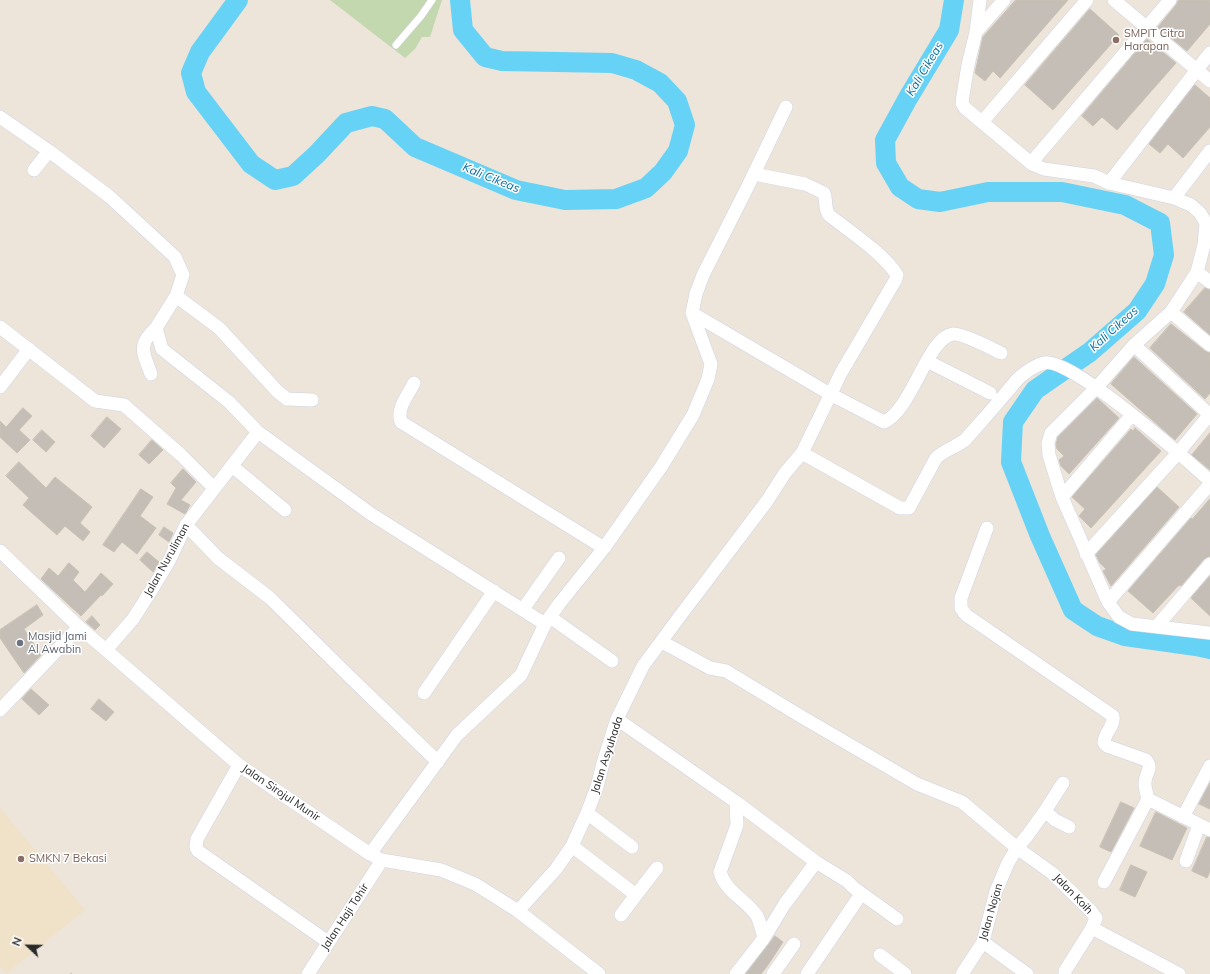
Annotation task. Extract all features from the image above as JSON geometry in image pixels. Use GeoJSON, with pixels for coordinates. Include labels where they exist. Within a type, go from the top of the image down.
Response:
{"type":"FeatureCollection","features":[{"type":"Feature","properties":{"kind":"street"},"geometry":{"type":"LineString","coordinates":[[980,0],[976,32],[968,65],[962,103],[965,108],[1031,163],[1044,169],[1094,176],[1109,183],[1174,198],[1191,205],[1200,213],[1206,223],[1204,246],[1197,272],[1171,312],[1134,345],[1096,388],[1051,433],[1048,443],[1049,455],[1062,497],[1108,602],[1119,617],[1132,624],[1210,633]]}},
{"type":"Feature","properties":{"kind":"street"},"geometry":{"type":"LineString","coordinates":[[976,32],[1004,0]]}},
{"type":"Feature","properties":{"kind":"street"},"geometry":{"type":"LineString","coordinates":[[982,122],[1087,0]]}},
{"type":"Feature","properties":{"kind":"street"},"geometry":{"type":"LineString","coordinates":[[1114,0],[1210,82]]}},
{"type":"Feature","properties":{"kind":"street"},"geometry":{"type":"LineString","coordinates":[[1031,163],[1170,0]]}},
{"type":"Feature","properties":{"kind":"street"},"geometry":{"type":"LineString","coordinates":[[1109,183],[1210,53]]}},
{"type":"Feature","properties":{"kind":"street"},"geometry":{"type":"LineString","coordinates":[[786,107],[703,275],[696,294],[692,313],[830,394],[884,422],[894,416],[935,348],[944,337],[954,334],[971,339],[1001,353]]}},
{"type":"Feature","properties":{"kind":"street"},"geometry":{"type":"LineString","coordinates":[[0,117],[49,151],[110,197],[176,257],[183,275],[176,296],[156,328],[147,336],[143,345],[145,357],[152,374]]}},
{"type":"Feature","properties":{"kind":"street"},"geometry":{"type":"LineString","coordinates":[[34,170],[49,151]]}},
{"type":"Feature","properties":{"kind":"street"},"geometry":{"type":"LineString","coordinates":[[1174,198],[1210,151]]}},
{"type":"Feature","properties":{"kind":"street","name":"Jalan Asyuhada"},"geometry":{"type":"LineString","coordinates":[[518,911],[556,869],[572,846],[597,787],[602,763],[617,719],[643,666],[767,501],[785,473],[802,453],[830,394],[896,279],[897,275],[893,268],[882,257],[829,215],[826,210],[826,199],[824,194],[805,184],[754,174]]}},
{"type":"Feature","properties":{"kind":"street"},"geometry":{"type":"LineString","coordinates":[[1197,272],[1210,282]]}},
{"type":"Feature","properties":{"kind":"street"},"geometry":{"type":"LineString","coordinates":[[176,296],[219,328],[278,392],[287,399],[312,400]]}},
{"type":"Feature","properties":{"kind":"street"},"geometry":{"type":"LineString","coordinates":[[1171,312],[1210,345]]}},
{"type":"Feature","properties":{"kind":"street","name":"Jalan Haji Tohir"},"geometry":{"type":"LineString","coordinates":[[308,974],[328,942],[376,857],[438,762],[457,735],[521,675],[548,621],[559,604],[604,548],[661,467],[693,415],[708,379],[711,364],[692,313]]}},
{"type":"Feature","properties":{"kind":"street"},"geometry":{"type":"LineString","coordinates":[[0,327],[94,401],[124,405],[181,455],[214,488]]}},
{"type":"Feature","properties":{"kind":"street"},"geometry":{"type":"LineString","coordinates":[[156,328],[162,349],[229,402],[258,432],[371,514],[522,609],[548,621],[612,661]]}},
{"type":"Feature","properties":{"kind":"street"},"geometry":{"type":"LineString","coordinates":[[1086,554],[1178,453],[1210,414],[1134,345]]}},
{"type":"Feature","properties":{"kind":"street"},"geometry":{"type":"LineString","coordinates":[[0,387],[29,349]]}},
{"type":"Feature","properties":{"kind":"street"},"geometry":{"type":"LineString","coordinates":[[927,361],[990,393]]}},
{"type":"Feature","properties":{"kind":"street"},"geometry":{"type":"LineString","coordinates":[[802,453],[900,508],[909,508],[936,458],[942,452],[965,440],[1020,377],[1045,362],[1060,364],[1081,377],[1132,415],[1210,482],[1108,602]]}},
{"type":"Feature","properties":{"kind":"street"},"geometry":{"type":"LineString","coordinates":[[414,383],[399,411],[401,422],[604,548]]}},
{"type":"Feature","properties":{"kind":"street"},"geometry":{"type":"LineString","coordinates":[[1062,497],[1132,415]]}},
{"type":"Feature","properties":{"kind":"street","name":"Jalan Nuruliman"},"geometry":{"type":"LineString","coordinates":[[106,650],[133,619],[151,591],[169,561],[186,525],[258,432]]}},
{"type":"Feature","properties":{"kind":"street"},"geometry":{"type":"LineString","coordinates":[[232,466],[285,510]]}},
{"type":"Feature","properties":{"kind":"street"},"geometry":{"type":"LineString","coordinates":[[186,525],[218,558],[270,598],[438,762]]}},
{"type":"Feature","properties":{"kind":"street"},"geometry":{"type":"LineString","coordinates":[[987,528],[961,598],[961,608],[966,615],[1112,716],[1113,724],[1104,737],[1104,743],[1108,746],[1146,760],[1149,763],[1150,768],[1144,786],[1147,790],[1148,799],[1104,882]]}},
{"type":"Feature","properties":{"kind":"street","name":"Jalan Sirojul Munir"},"geometry":{"type":"LineString","coordinates":[[0,551],[79,627],[239,765],[376,857],[441,870],[475,884],[518,911],[599,974]]}},
{"type":"Feature","properties":{"kind":"street"},"geometry":{"type":"LineString","coordinates":[[522,609],[559,558]]}},
{"type":"Feature","properties":{"kind":"street"},"geometry":{"type":"LineString","coordinates":[[1157,626],[1210,564]]}},
{"type":"Feature","properties":{"kind":"street"},"geometry":{"type":"LineString","coordinates":[[424,693],[494,591]]}},
{"type":"Feature","properties":{"kind":"street"},"geometry":{"type":"LineString","coordinates":[[0,710],[79,627]]}},
{"type":"Feature","properties":{"kind":"street"},"geometry":{"type":"LineString","coordinates":[[662,642],[710,668],[726,671],[917,784],[962,802],[1017,848]]}},
{"type":"Feature","properties":{"kind":"street"},"geometry":{"type":"LineString","coordinates":[[617,719],[736,802],[816,862],[847,881],[854,888],[897,919]]}},
{"type":"Feature","properties":{"kind":"street"},"geometry":{"type":"LineString","coordinates":[[239,765],[197,839],[196,847],[198,852],[328,942]]}},
{"type":"Feature","properties":{"kind":"street"},"geometry":{"type":"LineString","coordinates":[[1183,817],[1210,766]]}},
{"type":"Feature","properties":{"kind":"street","name":"Jalan Nojan"},"geometry":{"type":"LineString","coordinates":[[962,974],[983,942],[996,891],[1008,863],[1017,848],[1046,811],[1063,783]]}},
{"type":"Feature","properties":{"kind":"street"},"geometry":{"type":"LineString","coordinates":[[1148,799],[1205,828],[1186,861]]}},
{"type":"Feature","properties":{"kind":"street"},"geometry":{"type":"LineString","coordinates":[[736,802],[737,825],[720,872],[726,885],[757,917],[764,938]]}},
{"type":"Feature","properties":{"kind":"street"},"geometry":{"type":"LineString","coordinates":[[1046,811],[1055,820],[1069,827]]}},
{"type":"Feature","properties":{"kind":"street"},"geometry":{"type":"LineString","coordinates":[[587,813],[632,847]]}},
{"type":"Feature","properties":{"kind":"street"},"geometry":{"type":"LineString","coordinates":[[572,846],[636,895]]}},
{"type":"Feature","properties":{"kind":"street","name":"Jalan Koih"},"geometry":{"type":"LineString","coordinates":[[1017,848],[1052,873],[1091,911],[1096,918],[1092,928],[1065,971],[1065,974]]}},
{"type":"Feature","properties":{"kind":"street"},"geometry":{"type":"LineString","coordinates":[[736,974],[764,938],[784,905],[816,862]]}},
{"type":"Feature","properties":{"kind":"street"},"geometry":{"type":"LineString","coordinates":[[621,915],[657,868]]}},
{"type":"Feature","properties":{"kind":"street"},"geometry":{"type":"LineString","coordinates":[[807,974],[857,900]]}},
{"type":"Feature","properties":{"kind":"street"},"geometry":{"type":"LineString","coordinates":[[1092,928],[1179,974]]}},
{"type":"Feature","properties":{"kind":"street"},"geometry":{"type":"LineString","coordinates":[[983,942],[1025,974]]}},
{"type":"Feature","properties":{"kind":"street"},"geometry":{"type":"LineString","coordinates":[[773,974],[794,944]]}},
{"type":"Feature","properties":{"kind":"street"},"geometry":{"type":"LineString","coordinates":[[880,955],[905,974]]}},
{"type":"Feature","properties":{"kind":"lane"},"geometry":{"type":"LineString","coordinates":[[396,45],[421,16],[432,0]]}},
{"type":"Feature","properties":{"kind":"shaded area","name":"SMKN 7 Bekasi"},"geometry":{"type":"Polygon","coordinates":[[[0,808],[85,910],[6,974],[0,966],[0,808]]]}},
{"type":"Feature","properties":{"kind":"green space"},"geometry":{"type":"Polygon","coordinates":[[[330,0],[442,0],[430,37],[422,37],[415,49],[405,58],[330,0]]]}},
{"type":"Feature","properties":{"kind":"building"},"geometry":{"type":"Polygon","coordinates":[[[1016,0],[1068,0],[1000,78],[993,71],[985,81],[975,73],[983,37],[1016,0]]]}},
{"type":"Feature","properties":{"kind":"building"},"geometry":{"type":"Polygon","coordinates":[[[1179,0],[1210,0],[1210,24],[1187,51],[1158,27],[1179,0]]]}},
{"type":"Feature","properties":{"kind":"building"},"geometry":{"type":"Polygon","coordinates":[[[1090,9],[1119,35],[1053,110],[1025,85],[1090,9]]]}},
{"type":"Feature","properties":{"kind":"building"},"geometry":{"type":"Polygon","coordinates":[[[1147,39],[1176,63],[1117,130],[1102,117],[1093,126],[1082,116],[1147,39]]]}},
{"type":"Feature","properties":{"kind":"building"},"geometry":{"type":"Polygon","coordinates":[[[1195,85],[1210,98],[1210,127],[1183,158],[1168,144],[1160,153],[1149,144],[1195,85]]]}},
{"type":"Feature","properties":{"kind":"building"},"geometry":{"type":"Polygon","coordinates":[[[1205,288],[1210,290],[1210,335],[1184,312],[1205,288]]]}},
{"type":"Feature","properties":{"kind":"building"},"geometry":{"type":"Polygon","coordinates":[[[1171,324],[1205,351],[1210,353],[1210,393],[1205,399],[1150,348],[1171,324]]]}},
{"type":"Feature","properties":{"kind":"building"},"geometry":{"type":"Polygon","coordinates":[[[1134,357],[1197,414],[1175,440],[1111,384],[1134,357]]]}},
{"type":"Feature","properties":{"kind":"building"},"geometry":{"type":"Polygon","coordinates":[[[1097,398],[1119,418],[1069,474],[1061,466],[1059,460],[1064,456],[1057,449],[1056,444],[1058,437],[1097,398]]]}},
{"type":"Feature","properties":{"kind":"building"},"geometry":{"type":"Polygon","coordinates":[[[23,408],[32,416],[19,430],[30,440],[17,453],[0,437],[0,421],[6,427],[23,408]]]}},
{"type":"Feature","properties":{"kind":"building"},"geometry":{"type":"Polygon","coordinates":[[[107,417],[121,429],[104,448],[91,436],[107,417]]]}},
{"type":"Feature","properties":{"kind":"building"},"geometry":{"type":"Polygon","coordinates":[[[1135,428],[1161,451],[1091,528],[1079,516],[1085,509],[1072,497],[1131,429],[1133,431],[1135,428]]]}},
{"type":"Feature","properties":{"kind":"building"},"geometry":{"type":"Polygon","coordinates":[[[42,430],[55,442],[46,452],[33,440],[42,430]]]}},
{"type":"Feature","properties":{"kind":"building"},"geometry":{"type":"Polygon","coordinates":[[[1210,433],[1210,470],[1192,455],[1210,433]]]}},
{"type":"Feature","properties":{"kind":"building"},"geometry":{"type":"Polygon","coordinates":[[[152,440],[163,450],[149,464],[139,455],[152,440]]]}},
{"type":"Feature","properties":{"kind":"building"},"geometry":{"type":"Polygon","coordinates":[[[19,462],[46,488],[55,477],[92,507],[80,523],[90,532],[83,541],[65,526],[57,535],[23,505],[29,498],[6,476],[19,462]]]}},
{"type":"Feature","properties":{"kind":"building"},"geometry":{"type":"Polygon","coordinates":[[[183,469],[196,482],[181,500],[190,505],[185,514],[167,504],[176,488],[171,483],[183,469]]]}},
{"type":"Feature","properties":{"kind":"building"},"geometry":{"type":"Polygon","coordinates":[[[1157,487],[1179,507],[1111,586],[1103,571],[1106,569],[1100,563],[1096,555],[1157,487]]]}},
{"type":"Feature","properties":{"kind":"building"},"geometry":{"type":"Polygon","coordinates":[[[141,489],[153,497],[140,516],[156,528],[137,554],[122,542],[114,552],[103,545],[141,489]]]}},
{"type":"Feature","properties":{"kind":"building"},"geometry":{"type":"Polygon","coordinates":[[[1210,499],[1210,556],[1204,559],[1181,586],[1179,585],[1153,613],[1128,591],[1191,518],[1192,519],[1210,499]]]}},
{"type":"Feature","properties":{"kind":"building"},"geometry":{"type":"Polygon","coordinates":[[[164,527],[173,533],[169,542],[159,535],[164,527]]]}},
{"type":"Feature","properties":{"kind":"building"},"geometry":{"type":"Polygon","coordinates":[[[147,552],[159,562],[153,572],[140,560],[147,552]]]}},
{"type":"Feature","properties":{"kind":"building"},"geometry":{"type":"Polygon","coordinates":[[[69,563],[79,572],[73,580],[85,592],[101,573],[113,584],[81,616],[41,579],[49,568],[58,576],[69,563]]]}},
{"type":"Feature","properties":{"kind":"building"},"geometry":{"type":"Polygon","coordinates":[[[1210,576],[1210,616],[1191,598],[1210,576]]]}},
{"type":"Feature","properties":{"kind":"building"},"geometry":{"type":"Polygon","coordinates":[[[37,605],[43,615],[24,629],[41,655],[24,673],[0,638],[0,630],[37,605]]]}},
{"type":"Feature","properties":{"kind":"building"},"geometry":{"type":"Polygon","coordinates":[[[92,616],[100,625],[95,630],[86,622],[92,616]]]}},
{"type":"Feature","properties":{"kind":"building"},"geometry":{"type":"Polygon","coordinates":[[[31,689],[49,705],[39,715],[22,699],[31,689]]]}},
{"type":"Feature","properties":{"kind":"building"},"geometry":{"type":"Polygon","coordinates":[[[99,699],[114,712],[106,721],[91,709],[99,699]]]}},
{"type":"Feature","properties":{"kind":"building"},"geometry":{"type":"Polygon","coordinates":[[[1210,783],[1210,809],[1199,804],[1210,783]]]}},
{"type":"Feature","properties":{"kind":"building"},"geometry":{"type":"Polygon","coordinates":[[[1121,802],[1134,808],[1111,852],[1100,847],[1121,802]]]}},
{"type":"Feature","properties":{"kind":"building"},"geometry":{"type":"Polygon","coordinates":[[[1156,812],[1187,828],[1172,860],[1140,846],[1156,812]]]}},
{"type":"Feature","properties":{"kind":"building"},"geometry":{"type":"Polygon","coordinates":[[[1207,837],[1210,838],[1210,871],[1207,878],[1192,871],[1207,837]]]}},
{"type":"Feature","properties":{"kind":"building"},"geometry":{"type":"Polygon","coordinates":[[[1131,865],[1147,872],[1135,897],[1120,890],[1131,865]]]}},
{"type":"Feature","properties":{"kind":"building"},"geometry":{"type":"Polygon","coordinates":[[[775,936],[783,942],[768,965],[761,974],[746,974],[775,936]]]}},
{"type":"Feature","properties":{"kind":"waterway","name":"Kali Cikeas"},"geometry":{"type":"LineString","coordinates":[[238,0],[200,52],[191,73],[196,92],[251,164],[275,180],[293,176],[317,154],[346,123],[372,116],[385,119],[415,147],[516,190],[565,200],[616,199],[646,188],[663,172],[678,151],[685,125],[677,101],[660,83],[636,70],[612,63],[502,61],[485,57],[463,30],[460,0]]}},
{"type":"Feature","properties":{"kind":"waterway","name":"Kali Cikeas"},"geometry":{"type":"LineString","coordinates":[[954,0],[949,30],[908,98],[885,140],[886,163],[900,187],[918,199],[940,202],[988,192],[1062,192],[1125,205],[1160,223],[1164,255],[1155,284],[1137,311],[1090,352],[1035,390],[1013,422],[1011,462],[1040,536],[1073,610],[1097,626],[1125,636],[1210,649]]}},
{"type":"Feature","properties":{"kind":"place","name":"SMPIT Citra Harapan"},"geometry":{"type":"Point","coordinates":[1116,40]}},
{"type":"Feature","properties":{"kind":"place","name":"Masjid Jami Al Awabin"},"geometry":{"type":"Point","coordinates":[20,643]}},
{"type":"Feature","properties":{"kind":"place","name":"SMKN 7 Bekasi"},"geometry":{"type":"Point","coordinates":[21,859]}}]}
